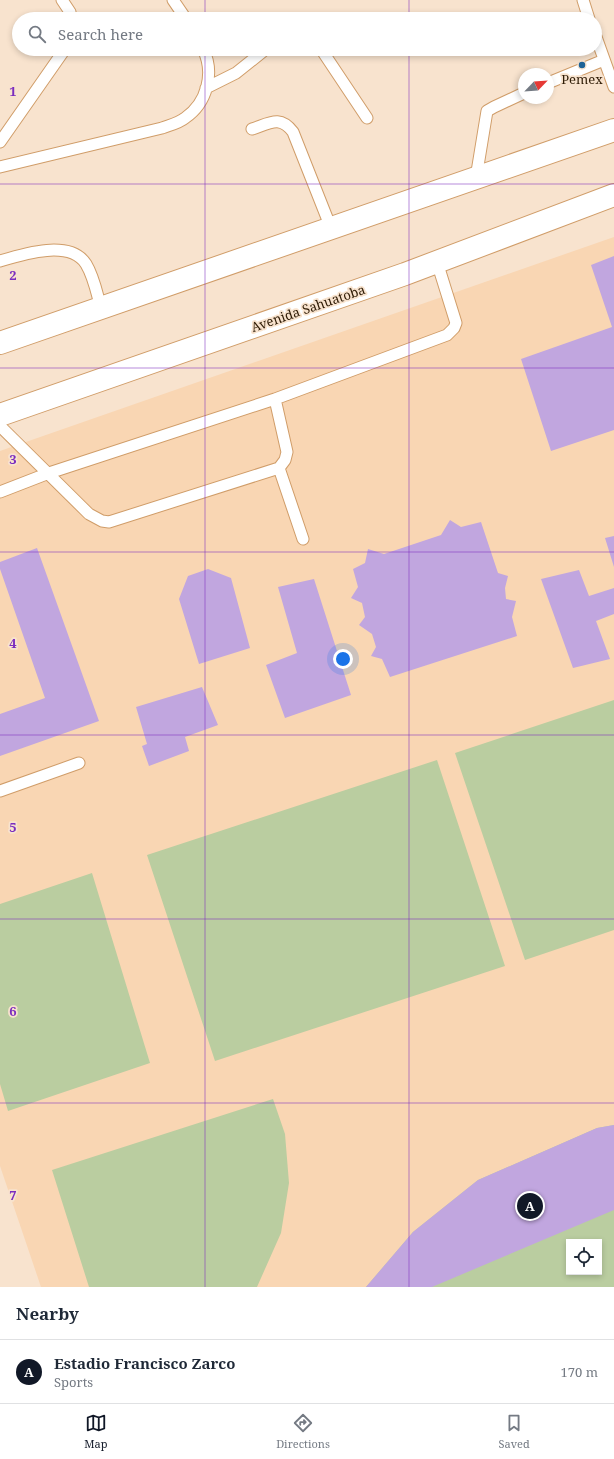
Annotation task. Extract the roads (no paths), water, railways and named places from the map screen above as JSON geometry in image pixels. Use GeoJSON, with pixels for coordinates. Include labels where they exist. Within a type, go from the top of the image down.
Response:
{"type":"FeatureCollection","features":[{"type":"Feature","properties":{"kind":"main road"},"geometry":{"type":"LineString","coordinates":[[0,343],[614,130]]}},
{"type":"Feature","properties":{"kind":"main road","name":"Avenida Sahuatoba"},"geometry":{"type":"LineString","coordinates":[[0,415],[437,262],[614,195]]}},
{"type":"Feature","properties":{"kind":"lane"},"geometry":{"type":"LineString","coordinates":[[62,0],[70,12]]}},
{"type":"Feature","properties":{"kind":"lane"},"geometry":{"type":"LineString","coordinates":[[173,0],[181,12]]}},
{"type":"Feature","properties":{"kind":"lane"},"geometry":{"type":"LineString","coordinates":[[583,0],[587,12]]}},
{"type":"Feature","properties":{"kind":"lane"},"geometry":{"type":"LineString","coordinates":[[602,54],[614,87]]}},
{"type":"Feature","properties":{"kind":"lane"},"geometry":{"type":"LineString","coordinates":[[0,142],[60,56]]}},
{"type":"Feature","properties":{"kind":"lane"},"geometry":{"type":"LineString","coordinates":[[0,166],[162,128],[185,118],[199,105],[206,88],[209,73],[205,56]]}},
{"type":"Feature","properties":{"kind":"lane"},"geometry":{"type":"LineString","coordinates":[[206,88],[236,73],[257,56]]}},
{"type":"Feature","properties":{"kind":"lane"},"geometry":{"type":"LineString","coordinates":[[326,56],[367,118]]}},
{"type":"Feature","properties":{"kind":"lane"},"geometry":{"type":"LineString","coordinates":[[554,81],[604,60]]}},
{"type":"Feature","properties":{"kind":"lane"},"geometry":{"type":"LineString","coordinates":[[476,178],[488,112],[494,106],[518,96]]}},
{"type":"Feature","properties":{"kind":"lane"},"geometry":{"type":"LineString","coordinates":[[252,129],[276,121],[287,124],[293,132],[331,228]]}},
{"type":"Feature","properties":{"kind":"lane"},"geometry":{"type":"LineString","coordinates":[[0,260],[17,255],[52,250],[70,251],[86,264],[101,308]]}},
{"type":"Feature","properties":{"kind":"lane"},"geometry":{"type":"LineString","coordinates":[[0,492],[49,473],[275,399],[452,332],[456,323],[437,262]]}},
{"type":"Feature","properties":{"kind":"lane"},"geometry":{"type":"LineString","coordinates":[[0,426],[89,514],[102,521],[109,522],[279,468],[285,460],[287,452],[275,399]]}},
{"type":"Feature","properties":{"kind":"lane"},"geometry":{"type":"LineString","coordinates":[[279,468],[303,539]]}},
{"type":"Feature","properties":{"kind":"lane"},"geometry":{"type":"LineString","coordinates":[[0,791],[79,763]]}},
{"type":"Feature","properties":{"kind":"place","name":"Pemex"},"geometry":{"type":"Point","coordinates":[582,65]}},
{"type":"Feature","properties":{"kind":"place","name":"Estadio Francisco Zarco"},"geometry":{"type":"Point","coordinates":[530,1206]}}]}
